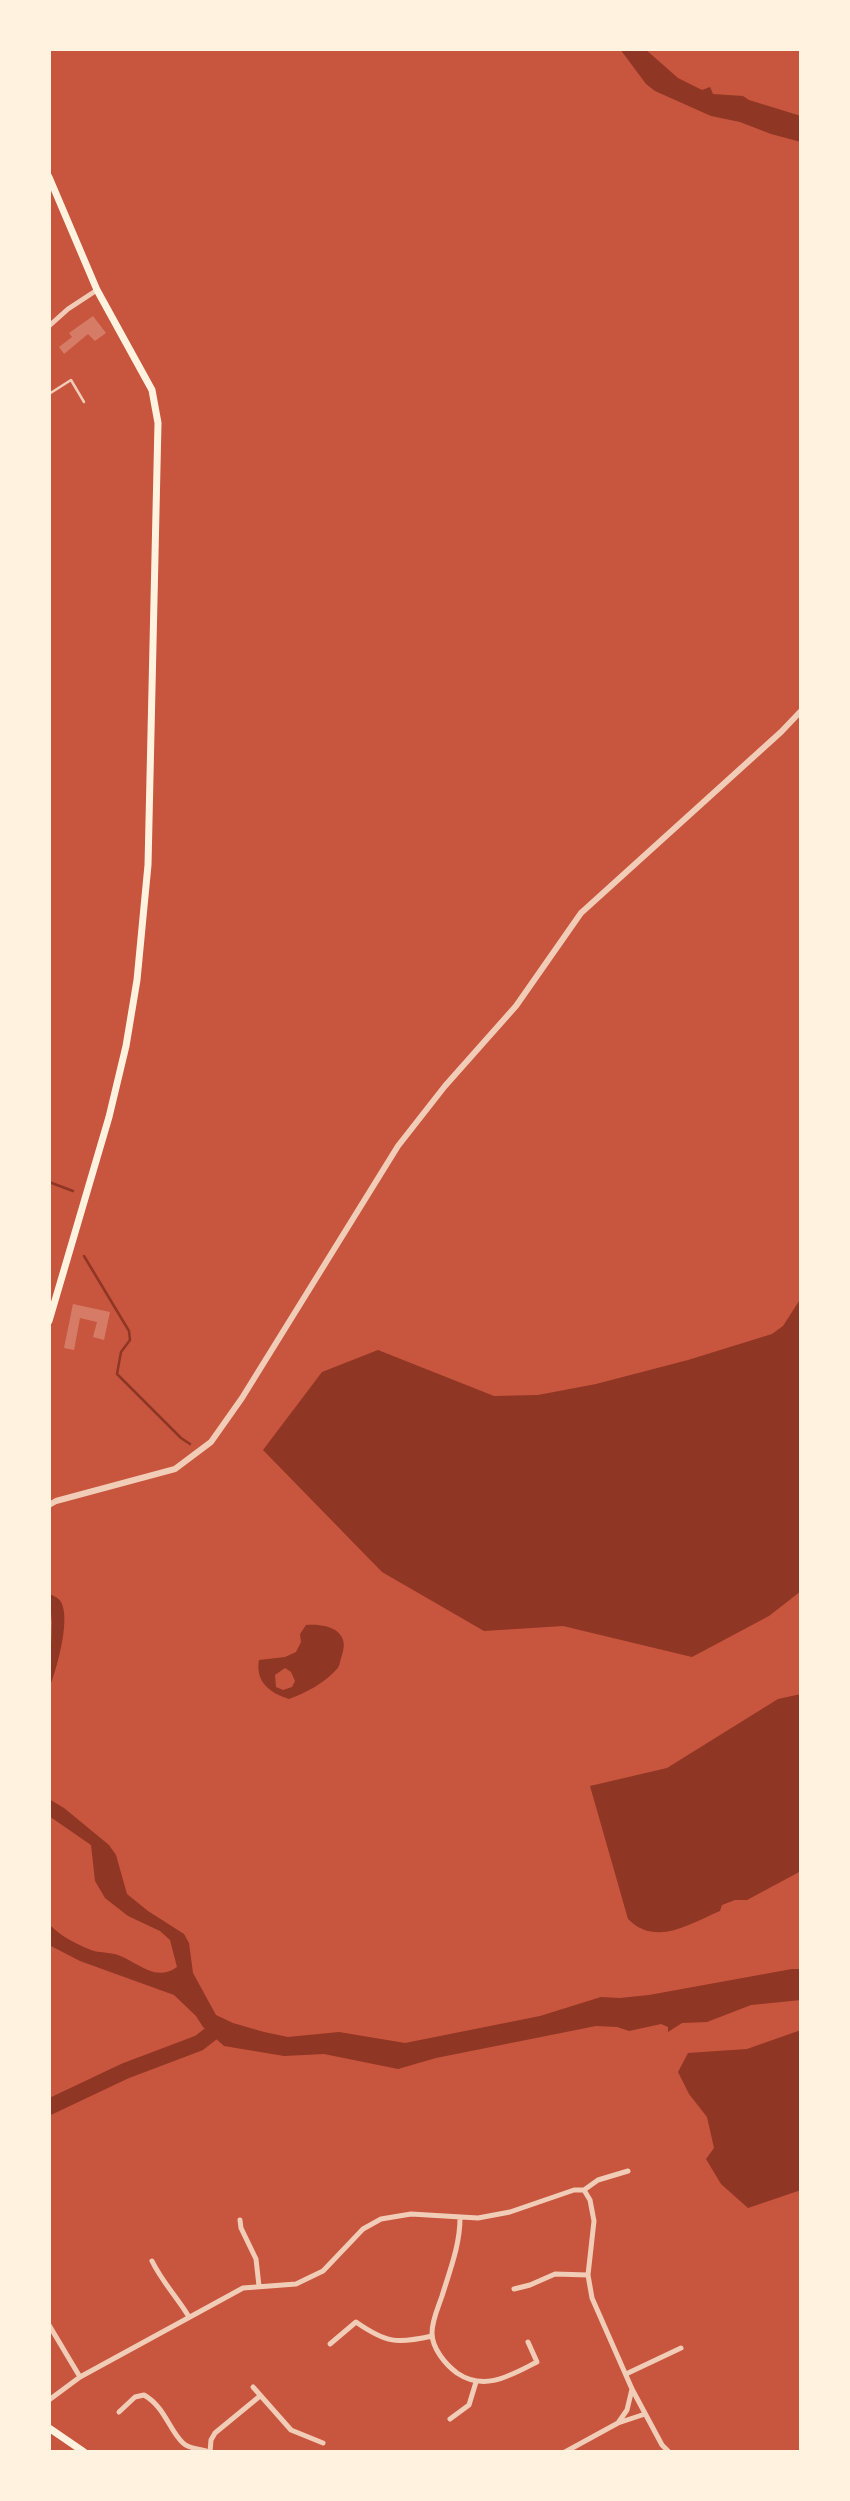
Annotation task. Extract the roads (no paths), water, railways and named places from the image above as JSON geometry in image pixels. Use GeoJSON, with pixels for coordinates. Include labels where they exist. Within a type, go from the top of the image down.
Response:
{"type":"FeatureCollection","features":[{"type":"Feature","properties":{"kind":"main road"},"geometry":{"type":"LineString","coordinates":[[49,177],[97,290],[144,373],[157,405],[148,865],[137,979],[126,1046],[109,1117],[49,1321]]}},
{"type":"Feature","properties":{"kind":"main road"},"geometry":{"type":"LineString","coordinates":[[49,2428],[84,2452]]}},
{"type":"Feature","properties":{"kind":"street"},"geometry":{"type":"LineString","coordinates":[[49,326],[68,309],[97,290]]}},
{"type":"Feature","properties":{"kind":"street"},"geometry":{"type":"LineString","coordinates":[[49,1496],[52,1503],[174,1469],[211,1442],[242,1398],[398,1146],[445,1086],[516,1006],[581,913],[801,711]]}},
{"type":"Feature","properties":{"kind":"street"},"geometry":{"type":"LineString","coordinates":[[49,2400],[80,2377],[243,2288],[296,2284],[323,2272],[363,2229],[381,2219],[411,2214],[478,2218],[510,2212],[575,2190],[584,2190],[598,2180],[628,2171]]}},
{"type":"Feature","properties":{"kind":"street"},"geometry":{"type":"LineString","coordinates":[[584,2190],[590,2200],[594,2221],[589,2275],[592,2298],[632,2389],[662,2445],[669,2452]]}},
{"type":"Feature","properties":{"kind":"street"},"geometry":{"type":"LineString","coordinates":[[460,2218],[457,2250],[433,2321],[432,2336],[442,2358],[449,2367],[476,2382],[496,2380],[537,2362],[528,2342]]}},
{"type":"Feature","properties":{"kind":"street"},"geometry":{"type":"LineString","coordinates":[[240,2220],[241,2228],[256,2259],[259,2286]]}},
{"type":"Feature","properties":{"kind":"street"},"geometry":{"type":"LineString","coordinates":[[152,2261],[172,2296],[183,2306],[189,2317]]}},
{"type":"Feature","properties":{"kind":"street"},"geometry":{"type":"LineString","coordinates":[[514,2289],[555,2274],[589,2275]]}},
{"type":"Feature","properties":{"kind":"street"},"geometry":{"type":"LineString","coordinates":[[51,2322],[80,2377]]}},
{"type":"Feature","properties":{"kind":"street"},"geometry":{"type":"LineString","coordinates":[[330,2344],[356,2322],[386,2340],[397,2342],[432,2336]]}},
{"type":"Feature","properties":{"kind":"street"},"geometry":{"type":"LineString","coordinates":[[626,2374],[681,2348]]}},
{"type":"Feature","properties":{"kind":"street"},"geometry":{"type":"LineString","coordinates":[[450,2419],[470,2405],[476,2382]]}},
{"type":"Feature","properties":{"kind":"street"},"geometry":{"type":"LineString","coordinates":[[253,2387],[291,2430],[323,2442]]}},
{"type":"Feature","properties":{"kind":"street"},"geometry":{"type":"LineString","coordinates":[[618,2423],[627,2410],[632,2389]]}},
{"type":"Feature","properties":{"kind":"street"},"geometry":{"type":"LineString","coordinates":[[119,2412],[135,2397],[144,2395],[166,2416],[183,2443],[188,2447],[209,2452],[215,2433],[260,2396]]}},
{"type":"Feature","properties":{"kind":"street"},"geometry":{"type":"LineString","coordinates":[[565,2452],[618,2423],[645,2414]]}},
{"type":"Feature","properties":{"kind":"lane"},"geometry":{"type":"LineString","coordinates":[[49,394],[71,380],[84,402]]}},
{"type":"Feature","properties":{"kind":"waterway"},"geometry":{"type":"LineString","coordinates":[[49,1182],[73,1191]]}},
{"type":"Feature","properties":{"kind":"waterway"},"geometry":{"type":"LineString","coordinates":[[84,1256],[129,1331],[130,1340],[121,1352],[117,1374],[190,1444]]}},
{"type":"Feature","properties":{"kind":"waterway"},"geometry":{"type":"LineString","coordinates":[[49,2107],[125,2071],[199,2043],[217,2029]]}}]}
